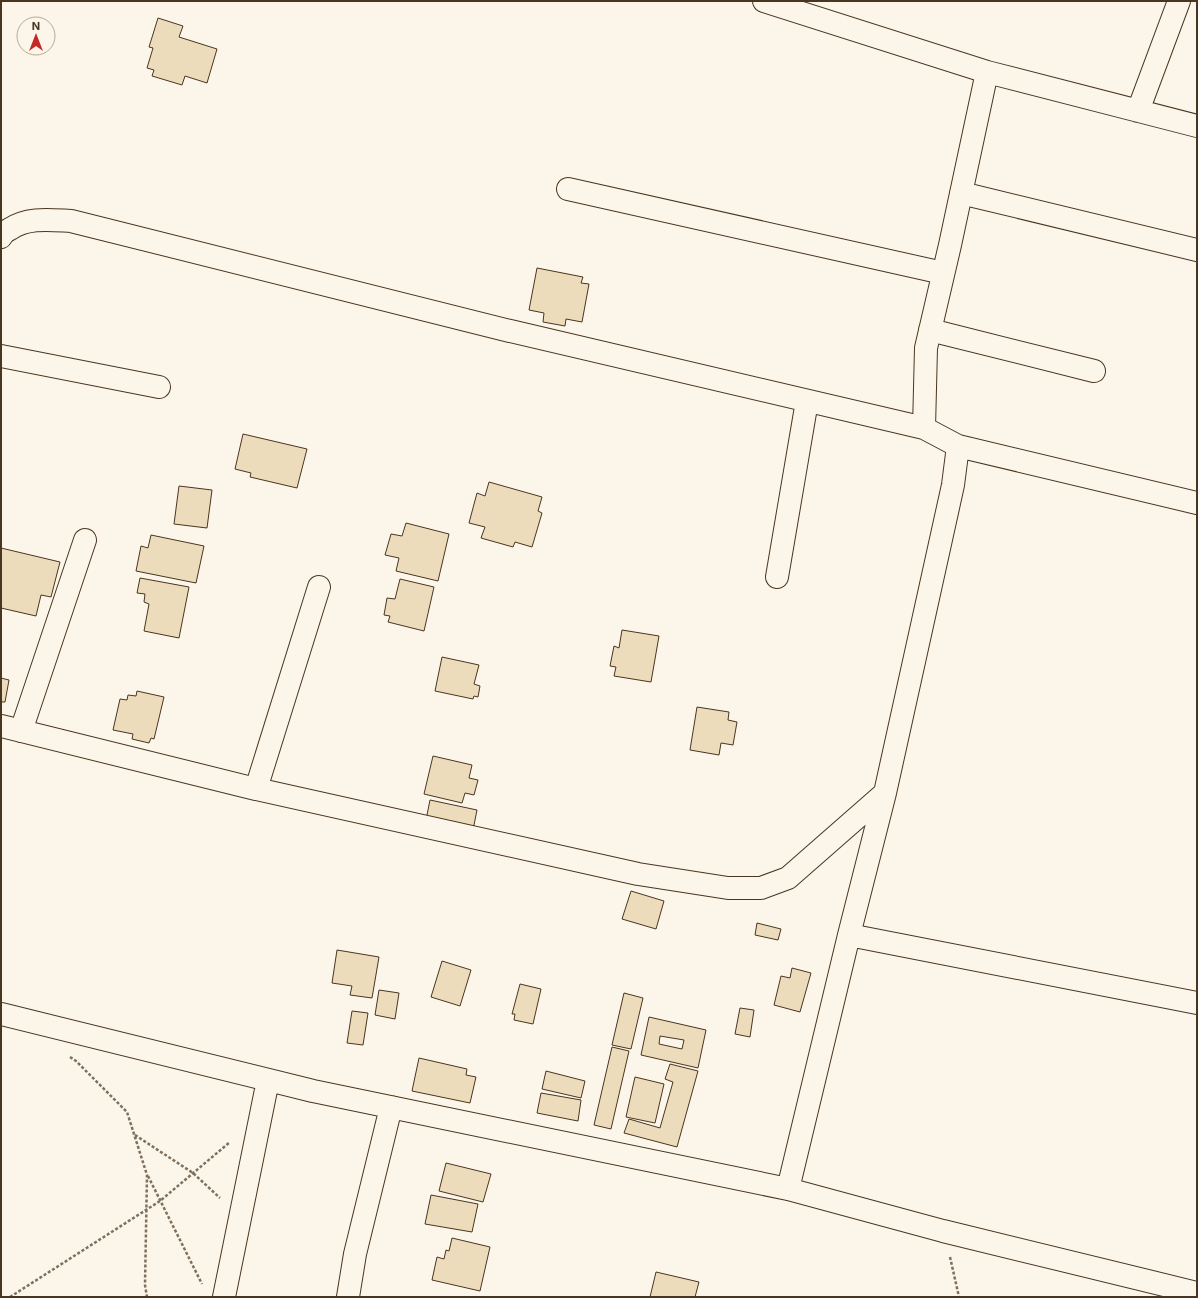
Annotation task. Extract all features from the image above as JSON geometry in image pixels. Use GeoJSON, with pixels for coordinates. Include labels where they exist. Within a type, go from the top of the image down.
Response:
{"type":"FeatureCollection","features":[{"type":"Feature","properties":{"kind":"street"},"geometry":{"type":"LineString","coordinates":[[764,1],[987,72],[1197,126]]}},
{"type":"Feature","properties":{"kind":"street"},"geometry":{"type":"LineString","coordinates":[[1138,111],[1179,1]]}},
{"type":"Feature","properties":{"kind":"street"},"geometry":{"type":"LineString","coordinates":[[924,428],[926,348],[987,72]]}},
{"type":"Feature","properties":{"kind":"street"},"geometry":{"type":"LineString","coordinates":[[568,189],[943,273]]}},
{"type":"Feature","properties":{"kind":"street"},"geometry":{"type":"LineString","coordinates":[[961,193],[1197,250]]}},
{"type":"Feature","properties":{"kind":"street"},"geometry":{"type":"LineString","coordinates":[[1,237],[3,233],[18,224],[39,219],[71,221],[510,331],[924,428],[958,446],[1197,503]]}},
{"type":"Feature","properties":{"kind":"street"},"geometry":{"type":"LineString","coordinates":[[930,330],[1094,370]]}},
{"type":"Feature","properties":{"kind":"street"},"geometry":{"type":"LineString","coordinates":[[1,356],[159,387]]}},
{"type":"Feature","properties":{"kind":"street"},"geometry":{"type":"LineString","coordinates":[[777,577],[807,401]]}},
{"type":"Feature","properties":{"kind":"street"},"geometry":{"type":"LineString","coordinates":[[788,1188],[848,935],[885,793],[953,485],[958,446]]}},
{"type":"Feature","properties":{"kind":"street"},"geometry":{"type":"LineString","coordinates":[[85,540],[11,729],[256,789],[638,874],[728,888],[761,888],[788,878],[885,793]]}},
{"type":"Feature","properties":{"kind":"street"},"geometry":{"type":"LineString","coordinates":[[256,789],[319,587]]}},
{"type":"Feature","properties":{"kind":"street"},"geometry":{"type":"LineString","coordinates":[[848,935],[1197,1003]]}},
{"type":"Feature","properties":{"kind":"street"},"geometry":{"type":"LineString","coordinates":[[1,1014],[313,1091],[788,1188],[943,1231],[1197,1293]]}},
{"type":"Feature","properties":{"kind":"street"},"geometry":{"type":"LineString","coordinates":[[215,1294],[240,1218],[268,1080]]}},
{"type":"Feature","properties":{"kind":"street"},"geometry":{"type":"LineString","coordinates":[[348,1297],[355,1254],[392,1107]]}},
{"type":"Feature","properties":{"kind":"path"},"geometry":{"type":"LineString","coordinates":[[70,1056],[127,1112],[147,1175],[160,1201],[215,1294]]}},
{"type":"Feature","properties":{"kind":"path"},"geometry":{"type":"LineString","coordinates":[[10,1297],[160,1201],[261,1117]]}},
{"type":"Feature","properties":{"kind":"path"},"geometry":{"type":"LineString","coordinates":[[135,1135],[193,1173],[240,1218]]}},
{"type":"Feature","properties":{"kind":"path"},"geometry":{"type":"LineString","coordinates":[[146,1297],[147,1175]]}},
{"type":"Feature","properties":{"kind":"path"},"geometry":{"type":"LineString","coordinates":[[943,1231],[959,1297]]}},
{"type":"Feature","properties":{"kind":"building"},"geometry":{"type":"Polygon","coordinates":[[[158,18],[183,26],[179,37],[217,49],[207,83],[185,76],[182,85],[152,76],[154,70],[147,68],[153,48],[149,47],[158,18]]]}},
{"type":"Feature","properties":{"kind":"building"},"geometry":{"type":"Polygon","coordinates":[[[537,268],[583,277],[581,283],[589,284],[582,322],[566,319],[565,326],[543,322],[544,313],[529,310],[537,268]]]}},
{"type":"Feature","properties":{"kind":"building"},"geometry":{"type":"Polygon","coordinates":[[[243,434],[307,449],[297,488],[250,477],[251,473],[235,469],[243,434]]]}},
{"type":"Feature","properties":{"kind":"building"},"geometry":{"type":"Polygon","coordinates":[[[489,482],[542,497],[538,511],[542,513],[532,547],[515,542],[513,547],[481,538],[485,527],[469,523],[477,493],[485,496],[489,482]]]}},
{"type":"Feature","properties":{"kind":"building"},"geometry":{"type":"Polygon","coordinates":[[[179,486],[212,490],[207,528],[174,524],[179,486]]]}},
{"type":"Feature","properties":{"kind":"building"},"geometry":{"type":"Polygon","coordinates":[[[406,523],[449,534],[438,581],[396,571],[399,558],[385,555],[391,534],[402,536],[406,523]]]}},
{"type":"Feature","properties":{"kind":"building"},"geometry":{"type":"Polygon","coordinates":[[[151,535],[204,546],[196,583],[136,571],[141,546],[148,548],[151,535]]]}},
{"type":"Feature","properties":{"kind":"building"},"geometry":{"type":"Polygon","coordinates":[[[1,548],[60,562],[51,597],[41,595],[36,616],[1,608],[1,548]]]}},
{"type":"Feature","properties":{"kind":"building"},"geometry":{"type":"Polygon","coordinates":[[[140,578],[189,587],[179,638],[144,631],[149,604],[144,602],[145,594],[137,593],[140,578]]]}},
{"type":"Feature","properties":{"kind":"building"},"geometry":{"type":"Polygon","coordinates":[[[400,579],[434,587],[424,631],[388,622],[390,616],[384,615],[387,598],[395,599],[400,579]]]}},
{"type":"Feature","properties":{"kind":"building"},"geometry":{"type":"Polygon","coordinates":[[[622,630],[659,636],[651,682],[614,676],[616,667],[610,666],[614,646],[619,648],[622,630]]]}},
{"type":"Feature","properties":{"kind":"building"},"geometry":{"type":"Polygon","coordinates":[[[442,657],[479,665],[474,684],[480,686],[478,697],[474,696],[473,699],[435,691],[442,657]]]}},
{"type":"Feature","properties":{"kind":"building"},"geometry":{"type":"Polygon","coordinates":[[[1,678],[9,680],[5,702],[1,702],[1,678]]]}},
{"type":"Feature","properties":{"kind":"building"},"geometry":{"type":"Polygon","coordinates":[[[137,691],[164,697],[154,739],[151,738],[149,743],[132,739],[133,734],[113,730],[120,699],[127,700],[128,695],[136,696],[137,691]]]}},
{"type":"Feature","properties":{"kind":"building"},"geometry":{"type":"Polygon","coordinates":[[[697,707],[729,712],[728,720],[737,722],[733,745],[721,743],[719,755],[690,750],[697,707]]]}},
{"type":"Feature","properties":{"kind":"building"},"geometry":{"type":"Polygon","coordinates":[[[433,756],[472,765],[469,778],[478,780],[474,795],[465,793],[462,803],[424,794],[433,756]]]}},
{"type":"Feature","properties":{"kind":"building"},"geometry":{"type":"Polygon","coordinates":[[[430,800],[477,810],[473,830],[426,820],[430,800]]]}},
{"type":"Feature","properties":{"kind":"building"},"geometry":{"type":"Polygon","coordinates":[[[631,891],[664,901],[656,929],[622,919],[631,891]]]}},
{"type":"Feature","properties":{"kind":"building"},"geometry":{"type":"Polygon","coordinates":[[[757,923],[781,929],[778,940],[755,935],[757,923]]]}},
{"type":"Feature","properties":{"kind":"building"},"geometry":{"type":"Polygon","coordinates":[[[337,950],[379,957],[372,998],[350,995],[352,986],[332,983],[337,950]]]}},
{"type":"Feature","properties":{"kind":"building"},"geometry":{"type":"Polygon","coordinates":[[[442,961],[471,970],[460,1006],[431,997],[442,961]]]}},
{"type":"Feature","properties":{"kind":"building"},"geometry":{"type":"Polygon","coordinates":[[[792,968],[811,973],[800,1012],[774,1005],[781,976],[790,978],[792,968]]]}},
{"type":"Feature","properties":{"kind":"building"},"geometry":{"type":"Polygon","coordinates":[[[520,984],[541,989],[533,1024],[514,1020],[515,1014],[512,1014],[520,984]]]}},
{"type":"Feature","properties":{"kind":"building"},"geometry":{"type":"Polygon","coordinates":[[[379,990],[399,993],[395,1019],[375,1015],[379,990]]]}},
{"type":"Feature","properties":{"kind":"building"},"geometry":{"type":"Polygon","coordinates":[[[624,993],[643,998],[631,1049],[612,1045],[624,993]]]}},
{"type":"Feature","properties":{"kind":"building"},"geometry":{"type":"Polygon","coordinates":[[[740,1008],[754,1010],[750,1037],[735,1034],[740,1008]]]}},
{"type":"Feature","properties":{"kind":"building"},"geometry":{"type":"Polygon","coordinates":[[[352,1011],[368,1013],[363,1045],[347,1043],[352,1011]]]}},
{"type":"Feature","properties":{"kind":"building"},"geometry":{"type":"Polygon","coordinates":[[[649,1017],[706,1030],[698,1068],[641,1055],[649,1017]],[[660,1036],[659,1044],[682,1049],[684,1040],[660,1036]]]}},
{"type":"Feature","properties":{"kind":"building"},"geometry":{"type":"Polygon","coordinates":[[[612,1047],[629,1051],[611,1129],[594,1125],[612,1047]]]}},
{"type":"Feature","properties":{"kind":"building"},"geometry":{"type":"Polygon","coordinates":[[[419,1058],[467,1069],[466,1075],[476,1077],[470,1103],[412,1091],[419,1058]]]}},
{"type":"Feature","properties":{"kind":"building"},"geometry":{"type":"Polygon","coordinates":[[[670,1064],[698,1071],[677,1147],[624,1133],[629,1119],[660,1128],[673,1082],[665,1079],[670,1064]]]}},
{"type":"Feature","properties":{"kind":"building"},"geometry":{"type":"Polygon","coordinates":[[[546,1071],[585,1081],[581,1098],[542,1089],[546,1071]]]}},
{"type":"Feature","properties":{"kind":"building"},"geometry":{"type":"Polygon","coordinates":[[[635,1077],[664,1084],[655,1123],[626,1117],[635,1077]]]}},
{"type":"Feature","properties":{"kind":"building"},"geometry":{"type":"Polygon","coordinates":[[[541,1093],[581,1100],[578,1121],[537,1113],[541,1093]]]}},
{"type":"Feature","properties":{"kind":"building"},"geometry":{"type":"Polygon","coordinates":[[[446,1163],[491,1174],[483,1202],[439,1191],[446,1163]]]}},
{"type":"Feature","properties":{"kind":"building"},"geometry":{"type":"Polygon","coordinates":[[[431,1195],[478,1204],[472,1232],[425,1224],[431,1195]]]}},
{"type":"Feature","properties":{"kind":"building"},"geometry":{"type":"Polygon","coordinates":[[[452,1238],[490,1247],[480,1291],[432,1280],[437,1257],[444,1259],[446,1250],[449,1251],[452,1238]]]}},
{"type":"Feature","properties":{"kind":"building"},"geometry":{"type":"Polygon","coordinates":[[[656,1272],[699,1282],[695,1297],[650,1297],[656,1272]]]}}]}
